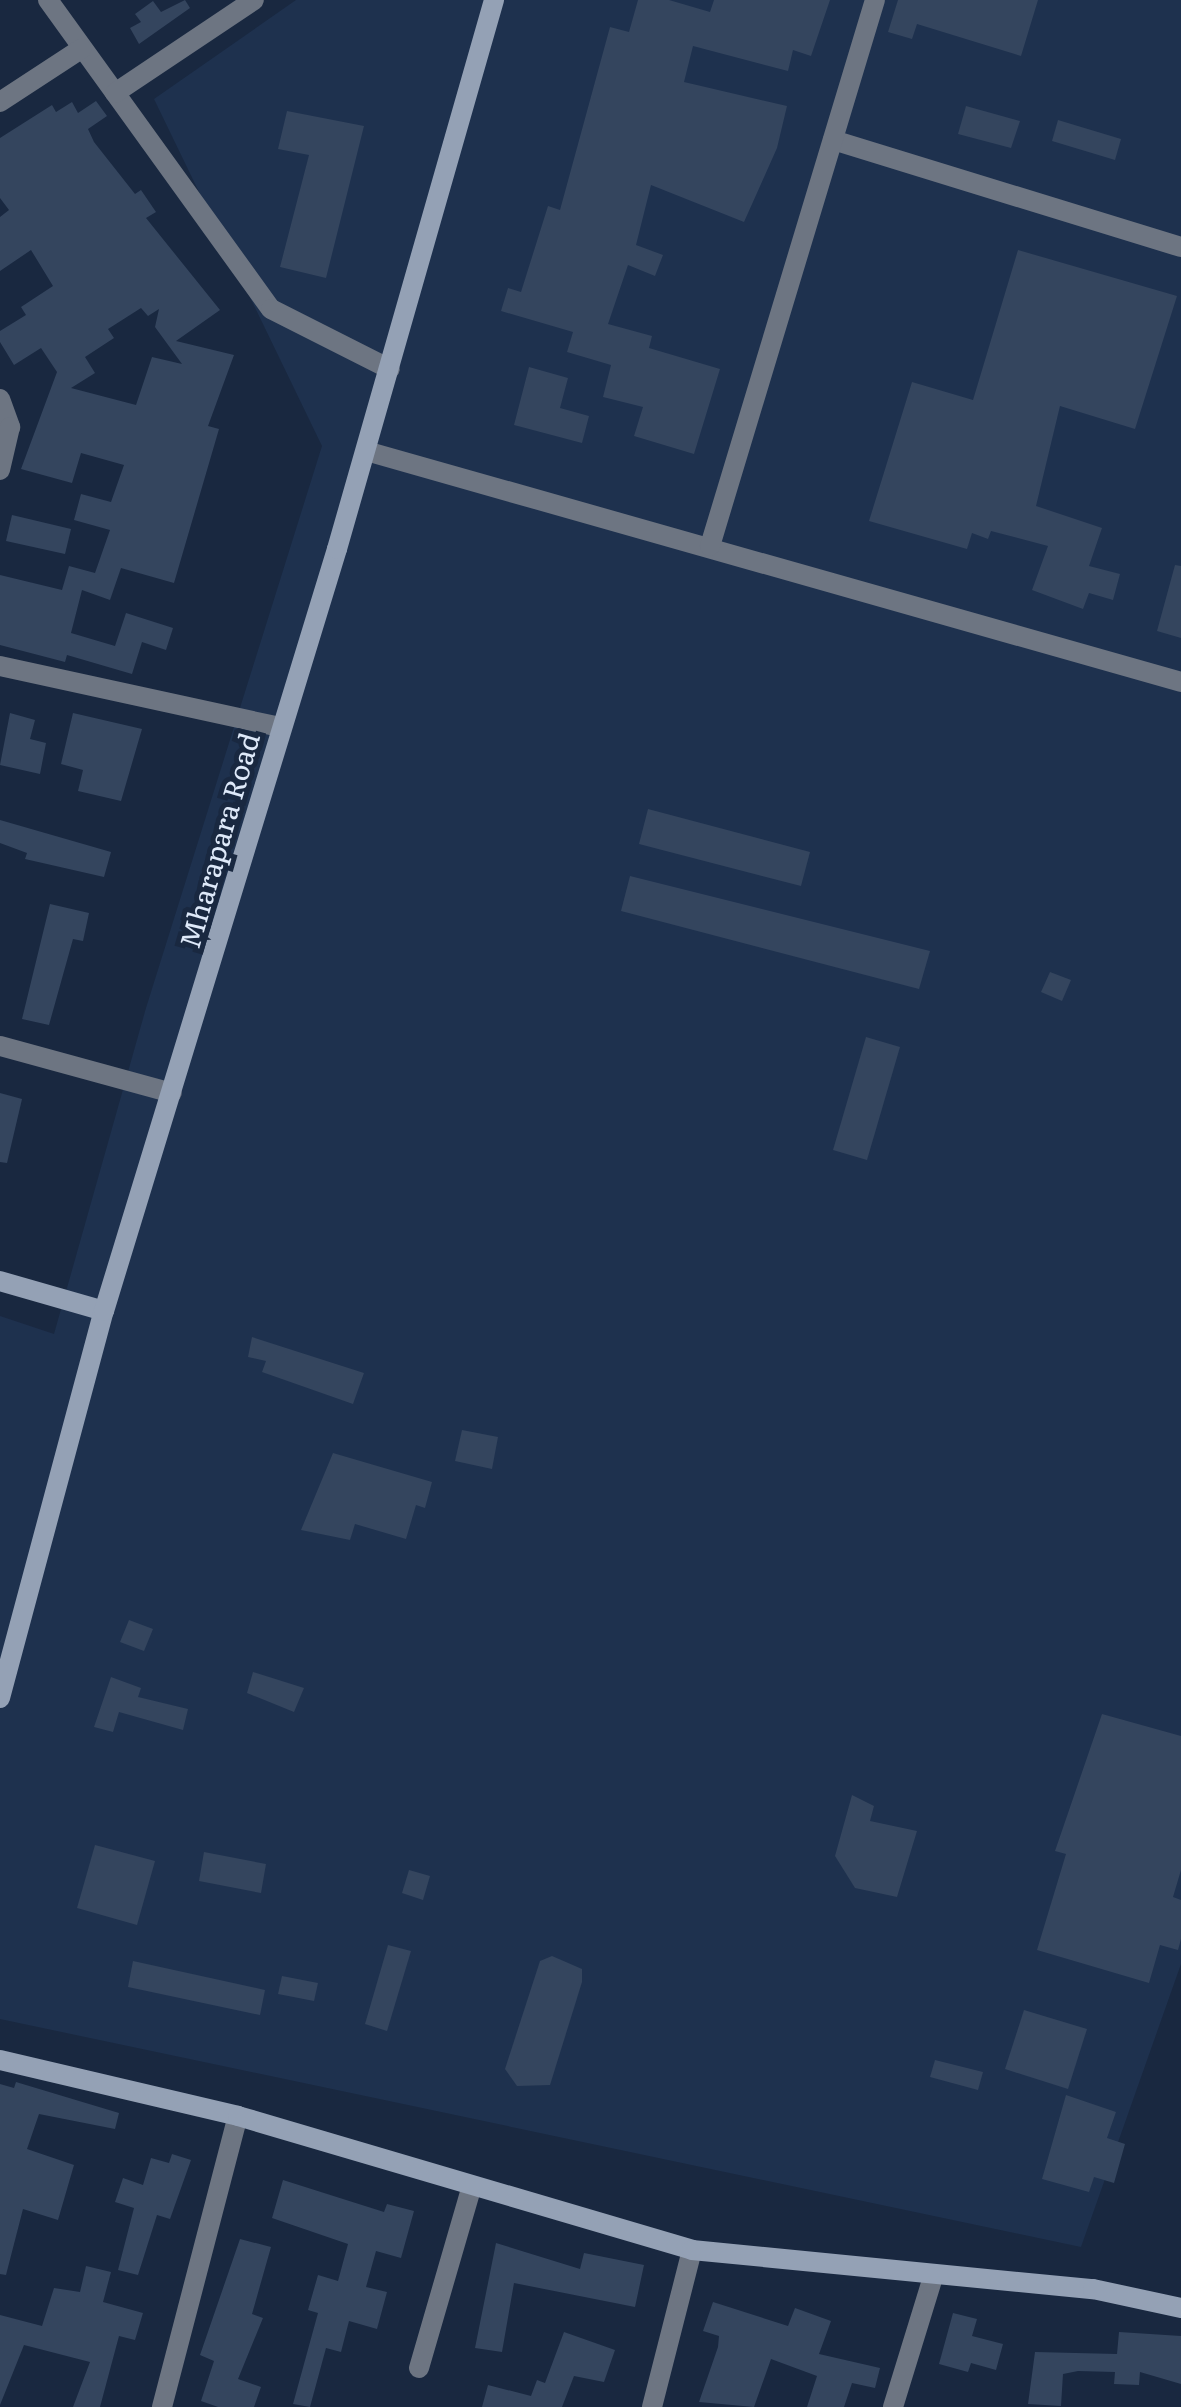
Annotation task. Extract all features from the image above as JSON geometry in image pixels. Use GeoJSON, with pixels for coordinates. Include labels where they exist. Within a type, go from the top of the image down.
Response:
{"type":"FeatureCollection","features":[{"type":"Feature","properties":{"kind":"main road","name":"Mharapara Road"},"geometry":{"type":"LineString","coordinates":[[0,1698],[104,1311],[366,451],[494,0]]}},
{"type":"Feature","properties":{"kind":"main road"},"geometry":{"type":"LineString","coordinates":[[0,1281],[104,1311]]}},
{"type":"Feature","properties":{"kind":"main road"},"geometry":{"type":"LineString","coordinates":[[0,2060],[238,2116],[692,2250],[933,2278],[1093,2289],[1181,2308]]}},
{"type":"Feature","properties":{"kind":"street"},"geometry":{"type":"LineString","coordinates":[[48,0],[271,309],[390,370]]}},
{"type":"Feature","properties":{"kind":"street"},"geometry":{"type":"LineString","coordinates":[[115,93],[254,0]]}},
{"type":"Feature","properties":{"kind":"street"},"geometry":{"type":"LineString","coordinates":[[710,546],[874,0]]}},
{"type":"Feature","properties":{"kind":"street"},"geometry":{"type":"LineString","coordinates":[[0,102],[82,49]]}},
{"type":"Feature","properties":{"kind":"street"},"geometry":{"type":"LineString","coordinates":[[833,140],[1181,247]]}},
{"type":"Feature","properties":{"kind":"street"},"geometry":{"type":"LineString","coordinates":[[0,399],[10,427],[0,470]]}},
{"type":"Feature","properties":{"kind":"street"},"geometry":{"type":"LineString","coordinates":[[366,451],[1181,682]]}},
{"type":"Feature","properties":{"kind":"street"},"geometry":{"type":"LineString","coordinates":[[0,666],[280,727]]}},
{"type":"Feature","properties":{"kind":"street"},"geometry":{"type":"LineString","coordinates":[[0,1046],[172,1093]]}},
{"type":"Feature","properties":{"kind":"street"},"geometry":{"type":"LineString","coordinates":[[162,2407],[238,2116]]}},
{"type":"Feature","properties":{"kind":"street"},"geometry":{"type":"LineString","coordinates":[[419,2368],[472,2186]]}},
{"type":"Feature","properties":{"kind":"street"},"geometry":{"type":"LineString","coordinates":[[652,2407],[692,2250]]}},
{"type":"Feature","properties":{"kind":"street"},"geometry":{"type":"LineString","coordinates":[[893,2407],[933,2278]]}},
{"type":"Feature","properties":{"kind":"shaded area"},"geometry":{"type":"Polygon","coordinates":[[[296,0],[1181,0],[1181,1964],[1081,2247],[0,2019],[0,1316],[54,1334],[146,1008],[322,446],[154,99],[296,0]]]}},
{"type":"Feature","properties":{"kind":"building"},"geometry":{"type":"Polygon","coordinates":[[[185,0],[190,8],[139,44],[130,28],[141,22],[135,14],[153,1],[161,12],[185,0]]]}},
{"type":"Feature","properties":{"kind":"building"},"geometry":{"type":"Polygon","coordinates":[[[638,0],[669,0],[710,12],[714,0],[830,0],[811,56],[793,50],[788,71],[693,46],[684,82],[787,106],[777,148],[744,222],[651,185],[636,245],[663,255],[655,276],[628,265],[608,324],[652,336],[649,348],[720,369],[694,454],[634,436],[643,407],[603,397],[611,365],[567,352],[573,332],[501,311],[508,288],[521,292],[548,206],[560,210],[610,27],[629,32],[638,0]]]}},
{"type":"Feature","properties":{"kind":"building"},"geometry":{"type":"Polygon","coordinates":[[[898,0],[1038,0],[1021,56],[917,24],[912,39],[888,32],[898,0]]]}},
{"type":"Feature","properties":{"kind":"building"},"geometry":{"type":"Polygon","coordinates":[[[96,101],[107,116],[88,129],[94,142],[135,194],[141,190],[156,212],[146,218],[220,310],[176,341],[234,355],[208,426],[219,429],[174,583],[121,568],[110,600],[82,590],[71,633],[115,646],[126,613],[173,628],[166,650],[142,642],[132,674],[67,655],[65,662],[0,645],[0,575],[62,590],[69,566],[95,573],[110,530],[74,520],[81,494],[111,502],[124,465],[81,453],[72,483],[21,469],[57,372],[41,348],[14,365],[0,342],[0,331],[26,315],[21,307],[53,286],[31,250],[0,271],[0,217],[9,210],[0,198],[0,138],[52,105],[56,112],[72,102],[78,113],[96,101]],[[141,308],[108,329],[114,338],[85,357],[95,373],[71,388],[136,405],[152,357],[182,364],[155,327],[159,309],[148,316],[141,308]]]}},
{"type":"Feature","properties":{"kind":"building"},"geometry":{"type":"Polygon","coordinates":[[[966,106],[1020,121],[1011,148],[958,134],[966,106]]]}},
{"type":"Feature","properties":{"kind":"building"},"geometry":{"type":"Polygon","coordinates":[[[287,111],[364,126],[326,278],[280,267],[309,155],[278,149],[287,111]]]}},
{"type":"Feature","properties":{"kind":"building"},"geometry":{"type":"Polygon","coordinates":[[[1058,120],[1121,139],[1115,160],[1052,141],[1058,120]]]}},
{"type":"Feature","properties":{"kind":"building"},"geometry":{"type":"Polygon","coordinates":[[[1018,250],[1177,296],[1135,429],[1060,406],[1036,506],[1102,528],[1089,566],[1120,574],[1113,600],[1089,593],[1083,609],[1032,590],[1048,546],[991,531],[988,539],[972,533],[967,549],[869,521],[912,382],[973,400],[1018,250]]]}},
{"type":"Feature","properties":{"kind":"building"},"geometry":{"type":"Polygon","coordinates":[[[529,367],[568,378],[560,408],[589,416],[582,443],[514,425],[529,367]]]}},
{"type":"Feature","properties":{"kind":"building"},"geometry":{"type":"Polygon","coordinates":[[[12,515],[71,529],[65,554],[6,541],[12,515]]]}},
{"type":"Feature","properties":{"kind":"building"},"geometry":{"type":"Polygon","coordinates":[[[1175,565],[1181,566],[1181,638],[1157,631],[1175,565]]]}},
{"type":"Feature","properties":{"kind":"building"},"geometry":{"type":"Polygon","coordinates":[[[10,713],[35,720],[30,739],[46,743],[40,774],[0,765],[10,713]]]}},
{"type":"Feature","properties":{"kind":"building"},"geometry":{"type":"Polygon","coordinates":[[[73,713],[142,729],[121,801],[78,791],[83,770],[61,764],[73,713]]]}},
{"type":"Feature","properties":{"kind":"building"},"geometry":{"type":"Polygon","coordinates":[[[648,809],[810,852],[801,886],[639,844],[648,809]]]}},
{"type":"Feature","properties":{"kind":"building"},"geometry":{"type":"Polygon","coordinates":[[[0,820],[111,852],[104,877],[25,859],[27,853],[0,843],[0,820]]]}},
{"type":"Feature","properties":{"kind":"building"},"geometry":{"type":"Polygon","coordinates":[[[630,876],[930,951],[919,989],[621,911],[630,876]]]}},
{"type":"Feature","properties":{"kind":"building"},"geometry":{"type":"Polygon","coordinates":[[[50,904],[89,913],[83,941],[73,939],[49,1025],[22,1019],[50,904]]]}},
{"type":"Feature","properties":{"kind":"building"},"geometry":{"type":"Polygon","coordinates":[[[1050,972],[1071,980],[1062,1001],[1041,992],[1050,972]]]}},
{"type":"Feature","properties":{"kind":"building"},"geometry":{"type":"Polygon","coordinates":[[[866,1037],[900,1047],[867,1160],[833,1150],[866,1037]]]}},
{"type":"Feature","properties":{"kind":"building"},"geometry":{"type":"Polygon","coordinates":[[[0,1093],[22,1099],[7,1163],[0,1162],[0,1093]]]}},
{"type":"Feature","properties":{"kind":"building"},"geometry":{"type":"Polygon","coordinates":[[[252,1337],[364,1373],[353,1404],[262,1372],[266,1361],[248,1357],[252,1337]]]}},
{"type":"Feature","properties":{"kind":"building"},"geometry":{"type":"Polygon","coordinates":[[[462,1430],[498,1437],[492,1469],[455,1461],[462,1430]]]}},
{"type":"Feature","properties":{"kind":"building"},"geometry":{"type":"Polygon","coordinates":[[[333,1453],[432,1482],[425,1508],[416,1505],[406,1539],[355,1524],[350,1540],[301,1530],[333,1453]]]}},
{"type":"Feature","properties":{"kind":"building"},"geometry":{"type":"Polygon","coordinates":[[[129,1620],[153,1629],[144,1651],[120,1642],[129,1620]]]}},
{"type":"Feature","properties":{"kind":"building"},"geometry":{"type":"Polygon","coordinates":[[[253,1672],[304,1688],[294,1712],[247,1693],[253,1672]]]}},
{"type":"Feature","properties":{"kind":"building"},"geometry":{"type":"Polygon","coordinates":[[[111,1677],[141,1688],[138,1697],[188,1709],[183,1730],[119,1712],[113,1732],[94,1727],[111,1677]]]}},
{"type":"Feature","properties":{"kind":"building"},"geometry":{"type":"Polygon","coordinates":[[[1102,1714],[1181,1736],[1181,1870],[1173,1897],[1181,1900],[1181,1939],[1178,1950],[1160,1945],[1149,1983],[1037,1950],[1066,1854],[1055,1851],[1102,1714]]]}},
{"type":"Feature","properties":{"kind":"building"},"geometry":{"type":"Polygon","coordinates":[[[852,1795],[874,1806],[870,1821],[917,1831],[897,1897],[855,1888],[835,1856],[852,1795]]]}},
{"type":"Feature","properties":{"kind":"building"},"geometry":{"type":"Polygon","coordinates":[[[95,1845],[155,1861],[137,1925],[77,1908],[95,1845]]]}},
{"type":"Feature","properties":{"kind":"building"},"geometry":{"type":"Polygon","coordinates":[[[204,1852],[266,1864],[261,1893],[199,1881],[204,1852]]]}},
{"type":"Feature","properties":{"kind":"building"},"geometry":{"type":"Polygon","coordinates":[[[409,1870],[430,1876],[423,1900],[402,1893],[409,1870]]]}},
{"type":"Feature","properties":{"kind":"building"},"geometry":{"type":"Polygon","coordinates":[[[388,1945],[411,1951],[387,2031],[365,2024],[388,1945]]]}},
{"type":"Feature","properties":{"kind":"building"},"geometry":{"type":"Polygon","coordinates":[[[552,1956],[582,1969],[582,1982],[550,2085],[517,2086],[505,2069],[540,1961],[552,1956]]]}},
{"type":"Feature","properties":{"kind":"building"},"geometry":{"type":"Polygon","coordinates":[[[133,1961],[265,1990],[260,2015],[128,1987],[133,1961]]]}},
{"type":"Feature","properties":{"kind":"building"},"geometry":{"type":"Polygon","coordinates":[[[282,1976],[318,1983],[314,2001],[278,1994],[282,1976]]]}},
{"type":"Feature","properties":{"kind":"building"},"geometry":{"type":"Polygon","coordinates":[[[1024,2010],[1087,2029],[1068,2089],[1005,2069],[1024,2010]]]}},
{"type":"Feature","properties":{"kind":"building"},"geometry":{"type":"Polygon","coordinates":[[[935,2060],[983,2072],[978,2090],[930,2077],[935,2060]]]}},
{"type":"Feature","properties":{"kind":"building"},"geometry":{"type":"Polygon","coordinates":[[[16,2082],[119,2113],[115,2129],[39,2114],[27,2149],[74,2165],[58,2220],[23,2209],[6,2275],[0,2274],[0,2084],[14,2088],[16,2082]]]}},
{"type":"Feature","properties":{"kind":"building"},"geometry":{"type":"Polygon","coordinates":[[[1066,2095],[1116,2112],[1107,2138],[1125,2144],[1114,2183],[1094,2177],[1089,2192],[1042,2179],[1066,2095]]]}},
{"type":"Feature","properties":{"kind":"building"},"geometry":{"type":"Polygon","coordinates":[[[172,2154],[191,2160],[170,2219],[157,2215],[138,2275],[118,2270],[134,2208],[115,2202],[123,2178],[143,2185],[151,2158],[169,2163],[172,2154]]]}},
{"type":"Feature","properties":{"kind":"building"},"geometry":{"type":"Polygon","coordinates":[[[283,2180],[384,2212],[387,2204],[414,2211],[401,2258],[376,2251],[366,2287],[387,2292],[377,2329],[349,2321],[341,2352],[326,2348],[310,2407],[293,2404],[318,2313],[308,2310],[318,2275],[338,2281],[348,2244],[272,2218],[283,2180]]]}},
{"type":"Feature","properties":{"kind":"building"},"geometry":{"type":"Polygon","coordinates":[[[240,2239],[271,2247],[252,2314],[263,2318],[238,2379],[261,2387],[254,2407],[218,2407],[201,2401],[214,2361],[200,2355],[240,2239]]]}},
{"type":"Feature","properties":{"kind":"building"},"geometry":{"type":"Polygon","coordinates":[[[496,2243],[580,2269],[584,2253],[644,2265],[635,2307],[514,2283],[502,2352],[475,2348],[496,2243]]]}},
{"type":"Feature","properties":{"kind":"building"},"geometry":{"type":"Polygon","coordinates":[[[86,2266],[111,2272],[103,2302],[143,2313],[135,2340],[119,2336],[100,2407],[73,2407],[90,2362],[24,2345],[0,2405],[0,2315],[42,2326],[54,2288],[80,2292],[86,2266]]]}},
{"type":"Feature","properties":{"kind":"building"},"geometry":{"type":"Polygon","coordinates":[[[713,2302],[788,2326],[795,2308],[831,2321],[819,2354],[880,2368],[875,2388],[852,2383],[844,2407],[807,2407],[817,2376],[771,2359],[754,2407],[699,2402],[718,2347],[719,2336],[703,2331],[713,2302]]]}},
{"type":"Feature","properties":{"kind":"building"},"geometry":{"type":"Polygon","coordinates":[[[953,2313],[977,2319],[972,2336],[1003,2344],[996,2370],[971,2363],[968,2372],[939,2364],[953,2313]]]}},
{"type":"Feature","properties":{"kind":"building"},"geometry":{"type":"Polygon","coordinates":[[[564,2332],[615,2350],[604,2382],[574,2376],[562,2407],[482,2407],[488,2385],[531,2396],[537,2380],[545,2383],[564,2332]]]}},
{"type":"Feature","properties":{"kind":"building"},"geometry":{"type":"Polygon","coordinates":[[[1119,2332],[1181,2336],[1181,2384],[1140,2372],[1139,2385],[1114,2384],[1115,2372],[1078,2371],[1063,2374],[1061,2406],[1028,2404],[1035,2352],[1117,2354],[1119,2332]]]}}]}
